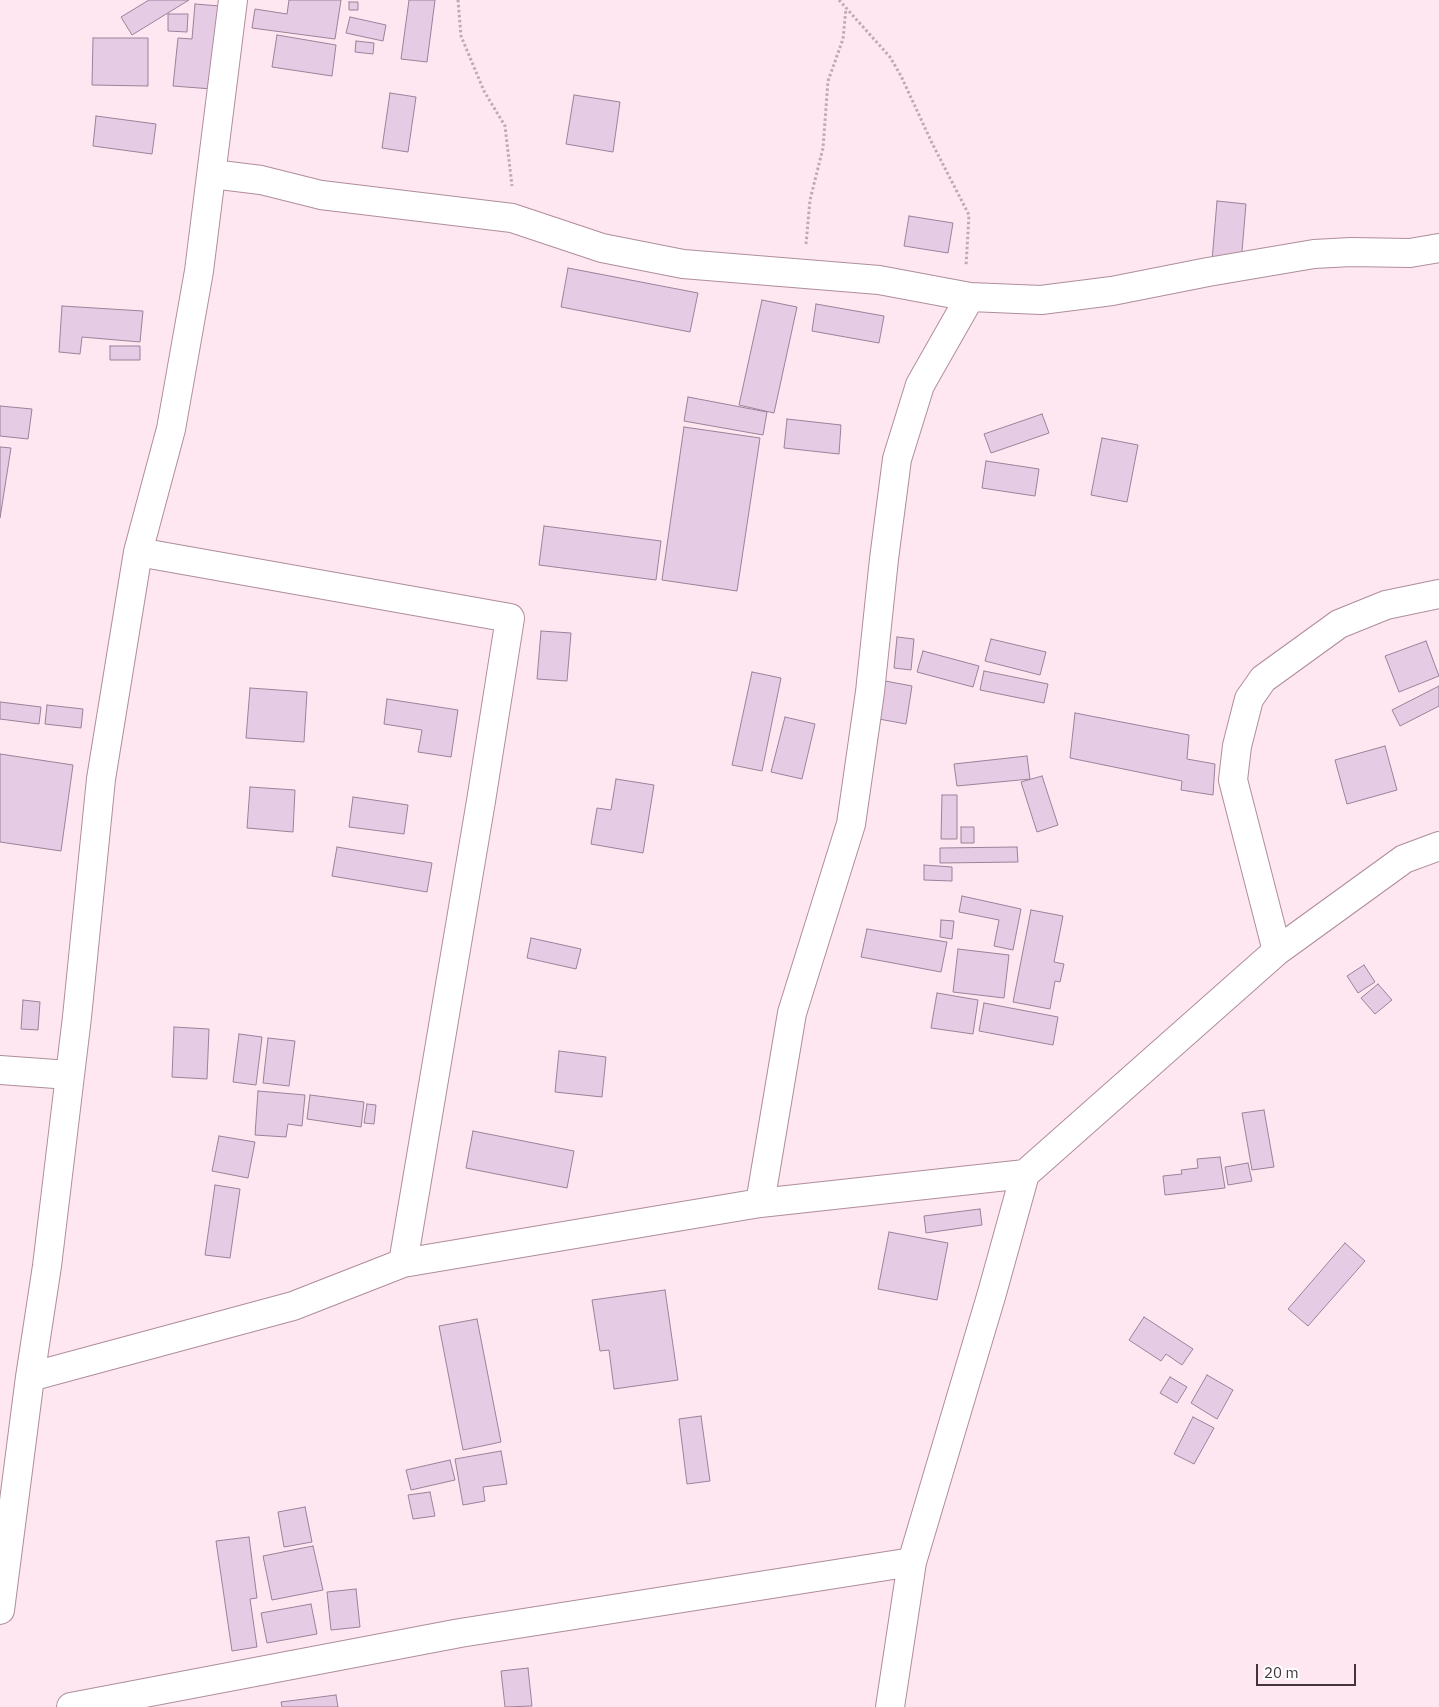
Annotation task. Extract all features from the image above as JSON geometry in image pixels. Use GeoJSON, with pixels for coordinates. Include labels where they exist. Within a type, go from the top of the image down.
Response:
{"type":"FeatureCollection","features":[{"type":"Feature","properties":{"kind":"street"},"geometry":{"type":"LineString","coordinates":[[0,1610],[30,1377],[47,1266],[77,1017],[101,779],[138,552],[171,429],[199,270],[233,0]]}},
{"type":"Feature","properties":{"kind":"street"},"geometry":{"type":"LineString","coordinates":[[212,174],[261,180],[321,195],[512,218],[602,248],[683,264],[879,280],[970,296],[1041,300],[1112,291],[1314,254],[1351,252],[1410,253],[1439,248]]}},
{"type":"Feature","properties":{"kind":"street"},"geometry":{"type":"LineString","coordinates":[[760,1203],[792,1013],[851,824],[870,692],[897,459],[920,385],[970,296]]}},
{"type":"Feature","properties":{"kind":"street"},"geometry":{"type":"LineString","coordinates":[[138,552],[510,618],[482,801],[403,1263]]}},
{"type":"Feature","properties":{"kind":"street"},"geometry":{"type":"LineString","coordinates":[[1277,951],[1233,780],[1237,746],[1249,699],[1262,679],[1340,624],[1386,605],[1439,594]]}},
{"type":"Feature","properties":{"kind":"street"},"geometry":{"type":"LineString","coordinates":[[890,1707],[912,1562],[992,1293],[1025,1174],[1277,951],[1404,859],[1439,846]]}},
{"type":"Feature","properties":{"kind":"street"},"geometry":{"type":"LineString","coordinates":[[0,1070],[69,1075]]}},
{"type":"Feature","properties":{"kind":"street"},"geometry":{"type":"LineString","coordinates":[[30,1377],[293,1306],[403,1263],[760,1203],[1025,1174]]}},
{"type":"Feature","properties":{"kind":"street"},"geometry":{"type":"LineString","coordinates":[[71,1707],[460,1633],[912,1562]]}},
{"type":"Feature","properties":{"kind":"path"},"geometry":{"type":"LineString","coordinates":[[458,0],[461,36],[484,91],[505,126],[512,186],[512,218]]}},
{"type":"Feature","properties":{"kind":"path"},"geometry":{"type":"LineString","coordinates":[[839,0],[890,57],[969,215],[965,262],[970,296]]}},
{"type":"Feature","properties":{"kind":"path"},"geometry":{"type":"LineString","coordinates":[[799,274],[806,247],[810,200],[823,148],[828,81],[844,39],[846,7]]}},
{"type":"Feature","properties":{"kind":"building"},"geometry":{"type":"Polygon","coordinates":[[[149,0],[189,0],[132,35],[121,17],[149,0]]]}},
{"type":"Feature","properties":{"kind":"building"},"geometry":{"type":"Polygon","coordinates":[[[289,0],[341,0],[335,39],[252,28],[255,9],[287,14],[289,0]]]}},
{"type":"Feature","properties":{"kind":"building"},"geometry":{"type":"Polygon","coordinates":[[[409,0],[435,0],[427,62],[401,59],[409,0]]]}},
{"type":"Feature","properties":{"kind":"building"},"geometry":{"type":"Polygon","coordinates":[[[349,2],[358,2],[358,10],[349,10],[349,2]]]}},
{"type":"Feature","properties":{"kind":"building"},"geometry":{"type":"Polygon","coordinates":[[[195,4],[220,6],[212,89],[173,86],[178,38],[192,39],[195,4]]]}},
{"type":"Feature","properties":{"kind":"building"},"geometry":{"type":"Polygon","coordinates":[[[168,14],[188,14],[187,32],[168,31],[168,14]]]}},
{"type":"Feature","properties":{"kind":"building"},"geometry":{"type":"Polygon","coordinates":[[[350,17],[386,25],[383,41],[346,33],[350,17]]]}},
{"type":"Feature","properties":{"kind":"building"},"geometry":{"type":"Polygon","coordinates":[[[277,35],[336,45],[332,76],[272,67],[277,35]]]}},
{"type":"Feature","properties":{"kind":"building"},"geometry":{"type":"Polygon","coordinates":[[[93,38],[148,38],[148,86],[92,85],[93,38]]]}},
{"type":"Feature","properties":{"kind":"building"},"geometry":{"type":"Polygon","coordinates":[[[356,41],[374,43],[373,54],[355,52],[356,41]]]}},
{"type":"Feature","properties":{"kind":"building"},"geometry":{"type":"Polygon","coordinates":[[[390,93],[416,97],[408,152],[382,148],[390,93]]]}},
{"type":"Feature","properties":{"kind":"building"},"geometry":{"type":"Polygon","coordinates":[[[574,95],[620,102],[613,152],[566,144],[574,95]]]}},
{"type":"Feature","properties":{"kind":"building"},"geometry":{"type":"Polygon","coordinates":[[[96,116],[156,124],[152,154],[93,146],[96,116]]]}},
{"type":"Feature","properties":{"kind":"building"},"geometry":{"type":"Polygon","coordinates":[[[1217,201],[1246,204],[1241,263],[1212,261],[1217,201]]]}},
{"type":"Feature","properties":{"kind":"building"},"geometry":{"type":"Polygon","coordinates":[[[909,216],[953,223],[948,253],[904,246],[909,216]]]}},
{"type":"Feature","properties":{"kind":"building"},"geometry":{"type":"Polygon","coordinates":[[[568,268],[698,293],[690,332],[561,307],[568,268]]]}},
{"type":"Feature","properties":{"kind":"building"},"geometry":{"type":"Polygon","coordinates":[[[762,300],[797,307],[774,413],[739,405],[762,300]]]}},
{"type":"Feature","properties":{"kind":"building"},"geometry":{"type":"Polygon","coordinates":[[[816,304],[884,316],[879,343],[812,331],[816,304]]]}},
{"type":"Feature","properties":{"kind":"building"},"geometry":{"type":"Polygon","coordinates":[[[62,306],[143,311],[140,342],[82,337],[80,354],[59,352],[62,306]]]}},
{"type":"Feature","properties":{"kind":"building"},"geometry":{"type":"Polygon","coordinates":[[[110,346],[140,346],[140,360],[110,360],[110,346]]]}},
{"type":"Feature","properties":{"kind":"building"},"geometry":{"type":"Polygon","coordinates":[[[688,397],[767,412],[763,435],[684,421],[688,397]]]}},
{"type":"Feature","properties":{"kind":"building"},"geometry":{"type":"Polygon","coordinates":[[[0,406],[32,409],[28,439],[0,436],[0,406]]]}},
{"type":"Feature","properties":{"kind":"building"},"geometry":{"type":"Polygon","coordinates":[[[1042,414],[1049,433],[991,453],[984,434],[1042,414]]]}},
{"type":"Feature","properties":{"kind":"building"},"geometry":{"type":"Polygon","coordinates":[[[787,419],[841,425],[839,454],[784,448],[787,419]]]}},
{"type":"Feature","properties":{"kind":"building"},"geometry":{"type":"Polygon","coordinates":[[[684,427],[760,438],[737,591],[662,580],[684,427]]]}},
{"type":"Feature","properties":{"kind":"building"},"geometry":{"type":"Polygon","coordinates":[[[1102,438],[1138,445],[1127,502],[1091,495],[1102,438]]]}},
{"type":"Feature","properties":{"kind":"building"},"geometry":{"type":"Polygon","coordinates":[[[0,447],[11,448],[0,518],[0,447]]]}},
{"type":"Feature","properties":{"kind":"building"},"geometry":{"type":"Polygon","coordinates":[[[986,461],[1039,469],[1035,496],[982,488],[986,461]]]}},
{"type":"Feature","properties":{"kind":"building"},"geometry":{"type":"Polygon","coordinates":[[[544,526],[661,541],[656,580],[539,565],[544,526]]]}},
{"type":"Feature","properties":{"kind":"building"},"geometry":{"type":"Polygon","coordinates":[[[541,631],[571,633],[567,681],[537,679],[541,631]]]}},
{"type":"Feature","properties":{"kind":"building"},"geometry":{"type":"Polygon","coordinates":[[[897,637],[914,639],[911,670],[894,668],[897,637]]]}},
{"type":"Feature","properties":{"kind":"building"},"geometry":{"type":"Polygon","coordinates":[[[991,639],[1046,652],[1040,675],[985,661],[991,639]]]}},
{"type":"Feature","properties":{"kind":"building"},"geometry":{"type":"Polygon","coordinates":[[[1426,641],[1439,676],[1399,692],[1385,656],[1426,641]]]}},
{"type":"Feature","properties":{"kind":"building"},"geometry":{"type":"Polygon","coordinates":[[[923,651],[979,666],[973,687],[917,672],[923,651]]]}},
{"type":"Feature","properties":{"kind":"building"},"geometry":{"type":"Polygon","coordinates":[[[984,671],[1048,684],[1044,703],[980,690],[984,671]]]}},
{"type":"Feature","properties":{"kind":"building"},"geometry":{"type":"Polygon","coordinates":[[[752,672],[781,678],[762,771],[732,765],[752,672]]]}},
{"type":"Feature","properties":{"kind":"building"},"geometry":{"type":"Polygon","coordinates":[[[885,681],[912,686],[906,724],[879,719],[885,681]]]}},
{"type":"Feature","properties":{"kind":"building"},"geometry":{"type":"Polygon","coordinates":[[[1439,686],[1439,706],[1400,726],[1392,710],[1439,686]]]}},
{"type":"Feature","properties":{"kind":"building"},"geometry":{"type":"Polygon","coordinates":[[[250,688],[307,692],[304,742],[246,738],[250,688]]]}},
{"type":"Feature","properties":{"kind":"building"},"geometry":{"type":"Polygon","coordinates":[[[387,699],[458,710],[451,757],[418,752],[422,730],[384,724],[387,699]]]}},
{"type":"Feature","properties":{"kind":"building"},"geometry":{"type":"Polygon","coordinates":[[[0,702],[41,707],[39,724],[0,719],[0,702]]]}},
{"type":"Feature","properties":{"kind":"building"},"geometry":{"type":"Polygon","coordinates":[[[47,705],[83,709],[81,728],[45,724],[47,705]]]}},
{"type":"Feature","properties":{"kind":"building"},"geometry":{"type":"Polygon","coordinates":[[[1075,713],[1189,735],[1187,759],[1215,764],[1213,795],[1181,790],[1182,781],[1070,758],[1075,713]]]}},
{"type":"Feature","properties":{"kind":"building"},"geometry":{"type":"Polygon","coordinates":[[[785,717],[815,724],[802,779],[771,772],[785,717]]]}},
{"type":"Feature","properties":{"kind":"building"},"geometry":{"type":"Polygon","coordinates":[[[1385,746],[1397,790],[1347,804],[1335,760],[1385,746]]]}},
{"type":"Feature","properties":{"kind":"building"},"geometry":{"type":"Polygon","coordinates":[[[0,754],[73,765],[61,851],[0,842],[0,754]]]}},
{"type":"Feature","properties":{"kind":"building"},"geometry":{"type":"Polygon","coordinates":[[[1027,756],[1030,779],[957,786],[954,764],[1027,756]]]}},
{"type":"Feature","properties":{"kind":"building"},"geometry":{"type":"Polygon","coordinates":[[[1042,776],[1058,825],[1037,832],[1021,782],[1042,776]]]}},
{"type":"Feature","properties":{"kind":"building"},"geometry":{"type":"Polygon","coordinates":[[[616,779],[654,785],[643,853],[591,844],[597,808],[611,810],[616,779]]]}},
{"type":"Feature","properties":{"kind":"building"},"geometry":{"type":"Polygon","coordinates":[[[250,787],[295,790],[293,832],[247,828],[250,787]]]}},
{"type":"Feature","properties":{"kind":"building"},"geometry":{"type":"Polygon","coordinates":[[[942,795],[957,795],[957,839],[941,839],[942,795]]]}},
{"type":"Feature","properties":{"kind":"building"},"geometry":{"type":"Polygon","coordinates":[[[353,797],[408,805],[404,834],[349,827],[353,797]]]}},
{"type":"Feature","properties":{"kind":"building"},"geometry":{"type":"Polygon","coordinates":[[[961,827],[974,827],[974,843],[961,843],[961,827]]]}},
{"type":"Feature","properties":{"kind":"building"},"geometry":{"type":"Polygon","coordinates":[[[337,847],[432,863],[427,892],[332,876],[337,847]]]}},
{"type":"Feature","properties":{"kind":"building"},"geometry":{"type":"Polygon","coordinates":[[[1017,847],[1018,862],[940,863],[940,848],[1017,847]]]}},
{"type":"Feature","properties":{"kind":"building"},"geometry":{"type":"Polygon","coordinates":[[[924,865],[952,867],[952,881],[924,880],[924,865]]]}},
{"type":"Feature","properties":{"kind":"building"},"geometry":{"type":"Polygon","coordinates":[[[962,896],[1021,909],[1013,950],[994,946],[999,920],[959,912],[962,896]]]}},
{"type":"Feature","properties":{"kind":"building"},"geometry":{"type":"Polygon","coordinates":[[[1031,910],[1063,916],[1054,962],[1064,964],[1060,982],[1055,981],[1050,1009],[1013,1002],[1031,910]]]}},
{"type":"Feature","properties":{"kind":"building"},"geometry":{"type":"Polygon","coordinates":[[[941,920],[954,921],[952,939],[940,937],[941,920]]]}},
{"type":"Feature","properties":{"kind":"building"},"geometry":{"type":"Polygon","coordinates":[[[867,929],[947,942],[941,972],[861,957],[867,929]]]}},
{"type":"Feature","properties":{"kind":"building"},"geometry":{"type":"Polygon","coordinates":[[[531,938],[581,949],[576,969],[527,958],[531,938]]]}},
{"type":"Feature","properties":{"kind":"building"},"geometry":{"type":"Polygon","coordinates":[[[958,949],[1009,955],[1004,998],[953,992],[958,949]]]}},
{"type":"Feature","properties":{"kind":"building"},"geometry":{"type":"Polygon","coordinates":[[[1364,965],[1375,982],[1358,993],[1347,976],[1364,965]]]}},
{"type":"Feature","properties":{"kind":"building"},"geometry":{"type":"Polygon","coordinates":[[[1378,984],[1392,1000],[1375,1014],[1361,998],[1378,984]]]}},
{"type":"Feature","properties":{"kind":"building"},"geometry":{"type":"Polygon","coordinates":[[[937,993],[978,1000],[973,1034],[931,1028],[937,993]]]}},
{"type":"Feature","properties":{"kind":"building"},"geometry":{"type":"Polygon","coordinates":[[[23,1000],[40,1002],[38,1030],[21,1029],[23,1000]]]}},
{"type":"Feature","properties":{"kind":"building"},"geometry":{"type":"Polygon","coordinates":[[[984,1003],[1058,1017],[1053,1045],[979,1031],[984,1003]]]}},
{"type":"Feature","properties":{"kind":"building"},"geometry":{"type":"Polygon","coordinates":[[[174,1027],[209,1029],[207,1079],[172,1077],[174,1027]]]}},
{"type":"Feature","properties":{"kind":"building"},"geometry":{"type":"Polygon","coordinates":[[[239,1034],[262,1037],[256,1085],[233,1082],[239,1034]]]}},
{"type":"Feature","properties":{"kind":"building"},"geometry":{"type":"Polygon","coordinates":[[[268,1038],[295,1041],[289,1086],[263,1083],[268,1038]]]}},
{"type":"Feature","properties":{"kind":"building"},"geometry":{"type":"Polygon","coordinates":[[[559,1051],[606,1057],[602,1097],[555,1092],[559,1051]]]}},
{"type":"Feature","properties":{"kind":"building"},"geometry":{"type":"Polygon","coordinates":[[[258,1091],[305,1095],[302,1126],[288,1124],[286,1137],[255,1135],[258,1091]]]}},
{"type":"Feature","properties":{"kind":"building"},"geometry":{"type":"Polygon","coordinates":[[[310,1095],[364,1102],[361,1127],[307,1119],[310,1095]]]}},
{"type":"Feature","properties":{"kind":"building"},"geometry":{"type":"Polygon","coordinates":[[[367,1104],[376,1105],[374,1124],[364,1123],[367,1104]]]}},
{"type":"Feature","properties":{"kind":"building"},"geometry":{"type":"Polygon","coordinates":[[[1264,1110],[1274,1167],[1252,1170],[1242,1113],[1264,1110]]]}},
{"type":"Feature","properties":{"kind":"building"},"geometry":{"type":"Polygon","coordinates":[[[473,1131],[574,1151],[567,1188],[466,1168],[473,1131]]]}},
{"type":"Feature","properties":{"kind":"building"},"geometry":{"type":"Polygon","coordinates":[[[219,1136],[255,1142],[248,1178],[212,1171],[219,1136]]]}},
{"type":"Feature","properties":{"kind":"building"},"geometry":{"type":"Polygon","coordinates":[[[1220,1157],[1225,1188],[1165,1195],[1163,1176],[1182,1174],[1181,1170],[1198,1168],[1197,1159],[1220,1157]]]}},
{"type":"Feature","properties":{"kind":"building"},"geometry":{"type":"Polygon","coordinates":[[[1248,1163],[1252,1181],[1228,1185],[1225,1167],[1248,1163]]]}},
{"type":"Feature","properties":{"kind":"building"},"geometry":{"type":"Polygon","coordinates":[[[215,1185],[240,1189],[230,1258],[205,1255],[215,1185]]]}},
{"type":"Feature","properties":{"kind":"building"},"geometry":{"type":"Polygon","coordinates":[[[980,1209],[982,1225],[926,1233],[924,1216],[980,1209]]]}},
{"type":"Feature","properties":{"kind":"building"},"geometry":{"type":"Polygon","coordinates":[[[889,1232],[948,1243],[937,1300],[878,1289],[889,1232]]]}},
{"type":"Feature","properties":{"kind":"building"},"geometry":{"type":"Polygon","coordinates":[[[1345,1243],[1365,1261],[1308,1326],[1288,1309],[1345,1243]]]}},
{"type":"Feature","properties":{"kind":"building"},"geometry":{"type":"Polygon","coordinates":[[[665,1290],[678,1380],[614,1389],[609,1350],[600,1351],[592,1300],[665,1290]]]}},
{"type":"Feature","properties":{"kind":"building"},"geometry":{"type":"Polygon","coordinates":[[[1144,1317],[1193,1349],[1182,1365],[1166,1354],[1161,1361],[1129,1340],[1144,1317]]]}},
{"type":"Feature","properties":{"kind":"building"},"geometry":{"type":"Polygon","coordinates":[[[477,1319],[501,1442],[463,1450],[439,1326],[477,1319]]]}},
{"type":"Feature","properties":{"kind":"building"},"geometry":{"type":"Polygon","coordinates":[[[1207,1375],[1233,1390],[1217,1419],[1191,1403],[1207,1375]]]}},
{"type":"Feature","properties":{"kind":"building"},"geometry":{"type":"Polygon","coordinates":[[[1170,1377],[1187,1387],[1177,1403],[1160,1393],[1170,1377]]]}},
{"type":"Feature","properties":{"kind":"building"},"geometry":{"type":"Polygon","coordinates":[[[701,1416],[710,1481],[687,1484],[679,1419],[701,1416]]]}},
{"type":"Feature","properties":{"kind":"building"},"geometry":{"type":"Polygon","coordinates":[[[1193,1417],[1214,1428],[1194,1464],[1174,1454],[1193,1417]]]}},
{"type":"Feature","properties":{"kind":"building"},"geometry":{"type":"Polygon","coordinates":[[[501,1451],[507,1484],[483,1487],[485,1501],[463,1505],[455,1459],[501,1451]]]}},
{"type":"Feature","properties":{"kind":"building"},"geometry":{"type":"Polygon","coordinates":[[[450,1460],[455,1480],[411,1490],[406,1470],[450,1460]]]}},
{"type":"Feature","properties":{"kind":"building"},"geometry":{"type":"Polygon","coordinates":[[[430,1492],[435,1516],[413,1519],[408,1495],[430,1492]]]}},
{"type":"Feature","properties":{"kind":"building"},"geometry":{"type":"Polygon","coordinates":[[[305,1507],[312,1542],[284,1547],[278,1512],[305,1507]]]}},
{"type":"Feature","properties":{"kind":"building"},"geometry":{"type":"Polygon","coordinates":[[[249,1537],[257,1598],[250,1599],[257,1647],[232,1651],[216,1541],[249,1537]]]}},
{"type":"Feature","properties":{"kind":"building"},"geometry":{"type":"Polygon","coordinates":[[[313,1546],[323,1590],[272,1600],[263,1556],[313,1546]]]}},
{"type":"Feature","properties":{"kind":"building"},"geometry":{"type":"Polygon","coordinates":[[[356,1589],[360,1627],[331,1630],[327,1592],[356,1589]]]}},
{"type":"Feature","properties":{"kind":"building"},"geometry":{"type":"Polygon","coordinates":[[[311,1604],[317,1634],[267,1643],[261,1613],[311,1604]]]}},
{"type":"Feature","properties":{"kind":"building"},"geometry":{"type":"Polygon","coordinates":[[[528,1668],[532,1706],[505,1707],[501,1671],[528,1668]]]}},
{"type":"Feature","properties":{"kind":"building"},"geometry":{"type":"Polygon","coordinates":[[[336,1695],[338,1707],[282,1707],[281,1702],[336,1695]]]}}]}
